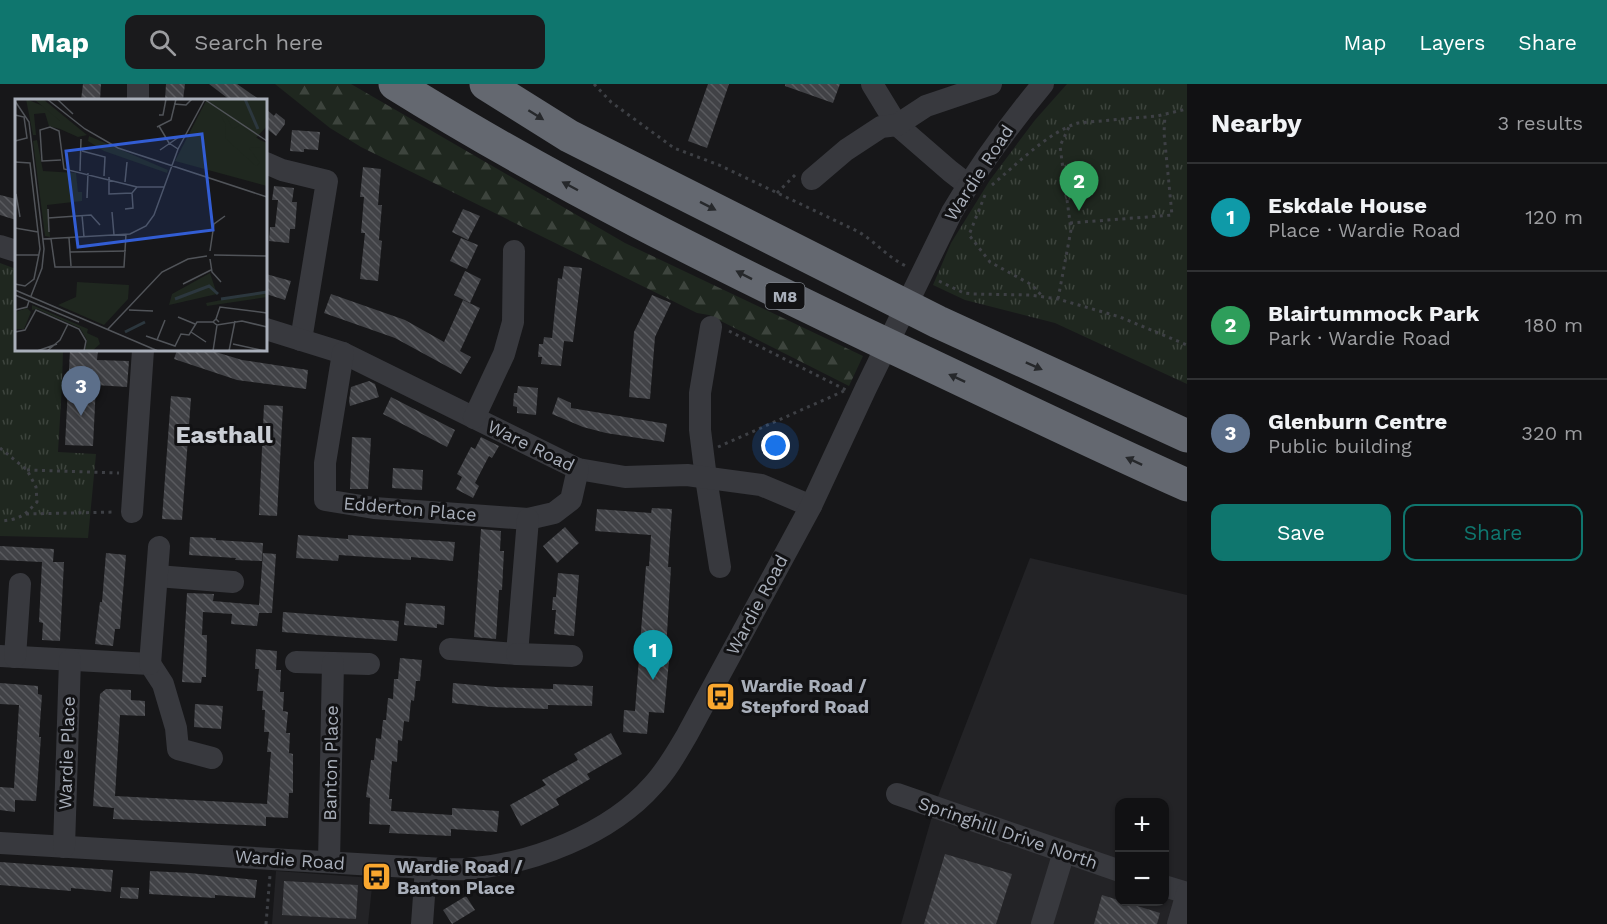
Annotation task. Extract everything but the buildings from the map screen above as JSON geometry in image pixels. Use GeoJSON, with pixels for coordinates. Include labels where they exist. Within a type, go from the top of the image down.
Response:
{"type":"FeatureCollection","features":[{"type":"Feature","properties":{"kind":"highway","name":"M8"},"geometry":{"type":"LineString","coordinates":[[395,84],[495,145],[636,221],[803,305],[1187,485]]}},
{"type":"Feature","properties":{"kind":"highway","name":"M8"},"geometry":{"type":"LineString","coordinates":[[486,84],[569,136],[938,322],[1187,436]]}},
{"type":"Feature","properties":{"kind":"street"},"geometry":{"type":"LineString","coordinates":[[872,84],[897,125],[968,185]]}},
{"type":"Feature","properties":{"kind":"street"},"geometry":{"type":"LineString","coordinates":[[812,179],[840,155],[881,128],[897,125],[926,106],[991,84]]}},
{"type":"Feature","properties":{"kind":"street","name":"Wardie Road"},"geometry":{"type":"LineString","coordinates":[[0,843],[467,869],[541,854],[577,840],[607,823],[639,799],[653,785],[687,735],[811,506],[857,392],[936,242],[968,185],[996,144],[1043,84]]}},
{"type":"Feature","properties":{"kind":"street"},"geometry":{"type":"LineString","coordinates":[[267,163],[282,170],[327,181],[301,340]]}},
{"type":"Feature","properties":{"kind":"street"},"geometry":{"type":"LineString","coordinates":[[0,246],[15,251]]}},
{"type":"Feature","properties":{"kind":"street"},"geometry":{"type":"LineString","coordinates":[[474,418],[504,354],[513,321],[514,251]]}},
{"type":"Feature","properties":{"kind":"street"},"geometry":{"type":"LineString","coordinates":[[711,327],[700,393],[700,430],[720,567]]}},
{"type":"Feature","properties":{"kind":"street","name":"Ware Road"},"geometry":{"type":"LineString","coordinates":[[267,329],[343,353],[578,470],[625,477],[687,475],[761,485],[811,506]]}},
{"type":"Feature","properties":{"kind":"street"},"geometry":{"type":"LineString","coordinates":[[132,512],[143,351]]}},
{"type":"Feature","properties":{"kind":"street","name":"Edderton Place"},"geometry":{"type":"LineString","coordinates":[[343,353],[325,463],[325,500],[374,508],[528,519],[554,513],[571,500],[578,470]]}},
{"type":"Feature","properties":{"kind":"street"},"geometry":{"type":"LineString","coordinates":[[517,654],[528,519]]}},
{"type":"Feature","properties":{"kind":"street"},"geometry":{"type":"LineString","coordinates":[[159,548],[150,664],[163,684],[176,728],[177,749],[212,758]]}},
{"type":"Feature","properties":{"kind":"street"},"geometry":{"type":"LineString","coordinates":[[157,576],[233,582]]}},
{"type":"Feature","properties":{"kind":"street"},"geometry":{"type":"LineString","coordinates":[[20,584],[8,657],[150,664]]}},
{"type":"Feature","properties":{"kind":"street"},"geometry":{"type":"LineString","coordinates":[[450,650],[572,656]]}},
{"type":"Feature","properties":{"kind":"street","name":"Wardie Place"},"geometry":{"type":"LineString","coordinates":[[63,847],[70,660]]}},
{"type":"Feature","properties":{"kind":"street"},"geometry":{"type":"LineString","coordinates":[[296,662],[369,664]]}},
{"type":"Feature","properties":{"kind":"street","name":"Banton Place"},"geometry":{"type":"LineString","coordinates":[[328,862],[333,663]]}},
{"type":"Feature","properties":{"kind":"street","name":"Springhill Drive North"},"geometry":{"type":"LineString","coordinates":[[897,794],[1115,870]]}},
{"type":"Feature","properties":{"kind":"street"},"geometry":{"type":"LineString","coordinates":[[1042,924],[1064,852]]}},
{"type":"Feature","properties":{"kind":"street"},"geometry":{"type":"LineString","coordinates":[[422,924],[426,868]]}},
{"type":"Feature","properties":{"kind":"street"},"geometry":{"type":"LineString","coordinates":[[1169,888],[1187,893],[1178,924]]}},
{"type":"Feature","properties":{"kind":"path"},"geometry":{"type":"LineString","coordinates":[[594,84],[611,102],[674,148],[718,165],[856,231],[869,238],[887,255],[908,267]]}},
{"type":"Feature","properties":{"kind":"path"},"geometry":{"type":"LineString","coordinates":[[1043,297],[1032,285],[990,262],[969,235],[988,188],[1050,137],[1070,126],[1078,123],[1165,114],[1187,109]]}},
{"type":"Feature","properties":{"kind":"path"},"geometry":{"type":"LineString","coordinates":[[1070,223],[1172,215],[1164,133],[1165,114]]}},
{"type":"Feature","properties":{"kind":"path"},"geometry":{"type":"LineString","coordinates":[[1058,299],[1071,230],[1060,146],[1070,126]]}},
{"type":"Feature","properties":{"kind":"path"},"geometry":{"type":"LineString","coordinates":[[938,281],[964,293],[1030,295],[1058,299],[1120,317],[1187,345]]}},
{"type":"Feature","properties":{"kind":"path"},"geometry":{"type":"LineString","coordinates":[[711,327],[713,323],[857,392]]}},
{"type":"Feature","properties":{"kind":"path"},"geometry":{"type":"LineString","coordinates":[[703,454],[857,392]]}},
{"type":"Feature","properties":{"kind":"path"},"geometry":{"type":"LineString","coordinates":[[0,448],[27,470],[36,487],[37,501],[26,514],[13,521],[0,521]]}},
{"type":"Feature","properties":{"kind":"path"},"geometry":{"type":"LineString","coordinates":[[27,470],[135,473]]}},
{"type":"Feature","properties":{"kind":"path"},"geometry":{"type":"LineString","coordinates":[[26,514],[132,512]]}},
{"type":"Feature","properties":{"kind":"path"},"geometry":{"type":"LineString","coordinates":[[266,924],[271,859]]}},
{"type":"Feature","properties":{"kind":"shaded area"},"geometry":{"type":"Polygon","coordinates":[[[1030,558],[1187,595],[1187,924],[901,924],[937,799],[1030,558]]]}},
{"type":"Feature","properties":{"kind":"shaded area"},"geometry":{"type":"Polygon","coordinates":[[[276,871],[373,878],[368,924],[272,924],[276,871]]]}},
{"type":"Feature","properties":{"kind":"green space"},"geometry":{"type":"Polygon","coordinates":[[[275,84],[351,84],[625,243],[863,356],[849,386],[709,315],[697,313],[361,147],[330,128],[275,84]]]}},
{"type":"Feature","properties":{"kind":"green space"},"geometry":{"type":"Polygon","coordinates":[[[1067,84],[1187,84],[1187,384],[1055,323],[965,300],[933,285],[951,243],[990,180],[1035,120],[1067,84]]]}},
{"type":"Feature","properties":{"kind":"green space"},"geometry":{"type":"Polygon","coordinates":[[[0,263],[15,269],[15,351],[63,351],[58,452],[96,454],[88,538],[0,536],[0,263]]]}},
{"type":"Feature","properties":{"kind":"place","name":"Blairtummock Park"},"geometry":{"type":"Point","coordinates":[1079,211]}},
{"type":"Feature","properties":{"kind":"place","name":"Glenburn Centre"},"geometry":{"type":"Point","coordinates":[81,416]}},
{"type":"Feature","properties":{"kind":"place","name":"Eskdale House"},"geometry":{"type":"Point","coordinates":[653,680]}},
{"type":"Feature","properties":{"kind":"place","name":"Wardie Road / Stepford Road"},"geometry":{"type":"Point","coordinates":[720,696]}},
{"type":"Feature","properties":{"kind":"place","name":"Wardie Road / Banton Place"},"geometry":{"type":"Point","coordinates":[376,877]}},
{"type":"Feature","properties":{"kind":"district","name":"Easthall"},"geometry":{"type":"Point","coordinates":[224,435]}}]}
